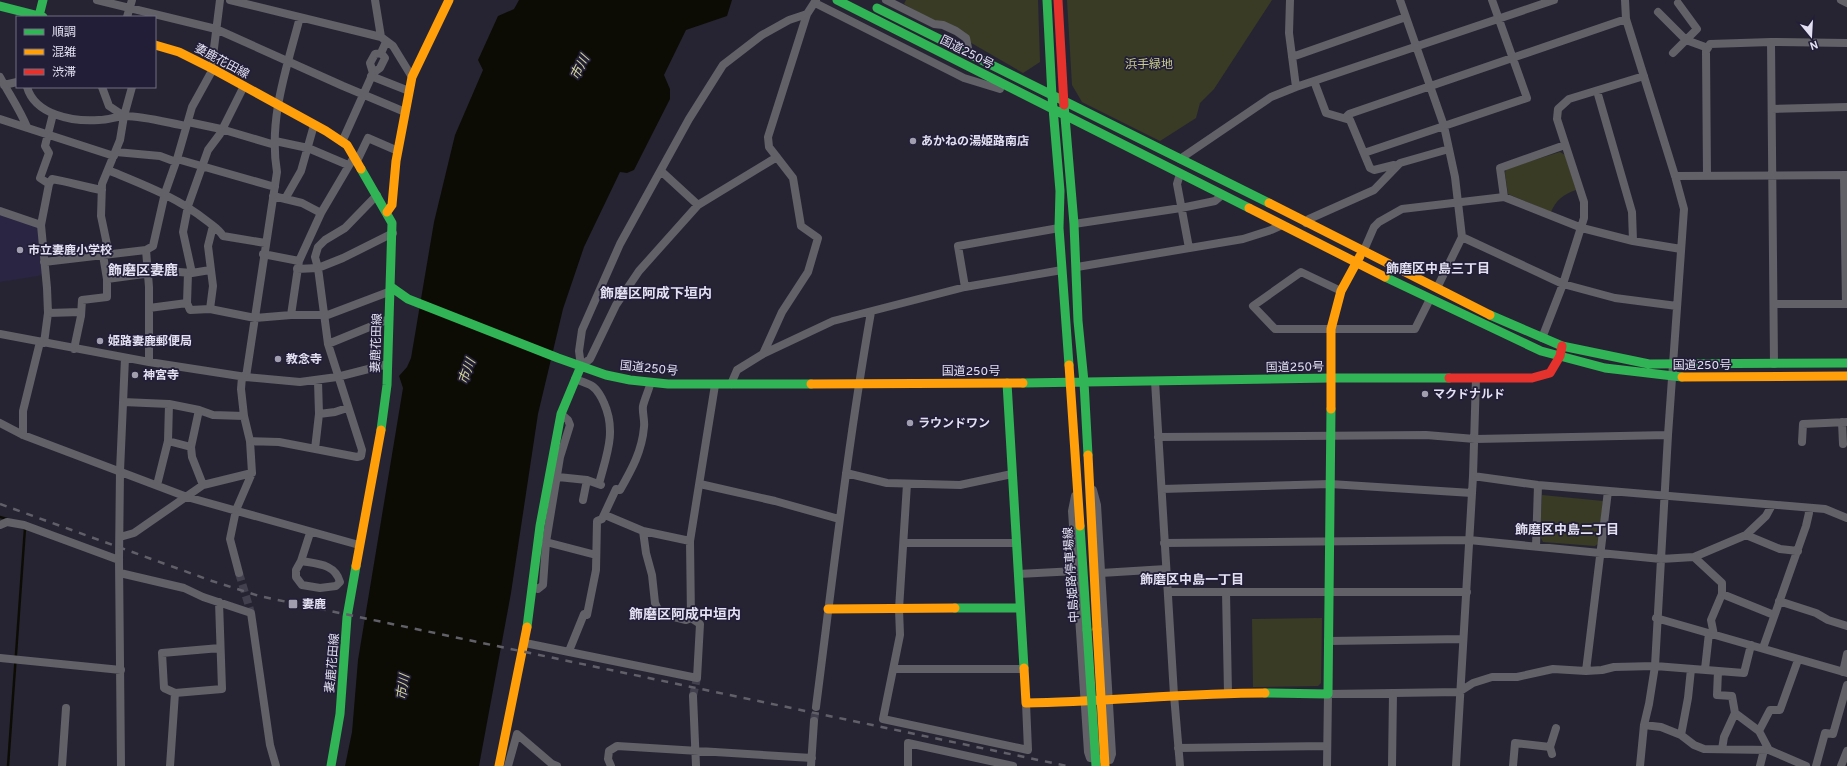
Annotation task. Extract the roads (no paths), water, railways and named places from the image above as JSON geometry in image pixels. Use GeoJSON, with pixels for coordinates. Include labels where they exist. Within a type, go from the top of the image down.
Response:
{"type":"FeatureCollection","features":[{"type":"Feature","properties":{"kind":"main road"},"geometry":{"type":"LineString","coordinates":[[1,8],[41,16],[43,0]]}},
{"type":"Feature","properties":{"kind":"main road"},"geometry":{"type":"LineString","coordinates":[[387,212],[392,205],[398,151],[412,77],[449,0]]}},
{"type":"Feature","properties":{"kind":"main road","name":"国道250号"},"geometry":{"type":"LineString","coordinates":[[837,0],[1430,299],[1541,351],[1605,368],[1672,378],[1847,376]]}},
{"type":"Feature","properties":{"kind":"main road","name":"中島姫路停車場線"},"geometry":{"type":"LineString","coordinates":[[1047,0],[1052,96],[1060,191],[1059,228],[1096,766]]}},
{"type":"Feature","properties":{"kind":"main road","name":"中島姫路停車場線"},"geometry":{"type":"LineString","coordinates":[[1058,0],[1077,267],[1078,321],[1084,382],[1090,476],[1105,766]]}},
{"type":"Feature","properties":{"kind":"main road","name":"国道250号"},"geometry":{"type":"LineString","coordinates":[[866,3],[969,53],[1065,103],[1306,223],[1364,250],[1504,322],[1562,346],[1649,364],[1847,363]]}},
{"type":"Feature","properties":{"kind":"main road","name":"妻鹿花田線"},"geometry":{"type":"LineString","coordinates":[[156,46],[179,52],[213,69],[347,145],[392,223],[393,233],[387,386],[378,449],[358,545],[347,617],[340,714],[331,766]]}},
{"type":"Feature","properties":{"kind":"main road"},"geometry":{"type":"LineString","coordinates":[[1007,384],[1026,703],[1084,702],[1174,695],[1228,693],[1328,694],[1331,329],[1341,291],[1364,250]]}},
{"type":"Feature","properties":{"kind":"main road","name":"国道250号"},"geometry":{"type":"LineString","coordinates":[[391,289],[408,298],[558,358],[612,376],[630,380],[651,382],[715,385],[858,383],[1007,384],[1330,378],[1532,378],[1550,373],[1560,356],[1562,346]]}},
{"type":"Feature","properties":{"kind":"main road"},"geometry":{"type":"LineString","coordinates":[[499,766],[514,686],[525,643],[540,526],[561,414],[581,366]]}},
{"type":"Feature","properties":{"kind":"main road"},"geometry":{"type":"LineString","coordinates":[[828,609],[1020,608]]}},
{"type":"Feature","properties":{"kind":"street"},"geometry":{"type":"LineString","coordinates":[[97,0],[128,13],[144,16]]}},
{"type":"Feature","properties":{"kind":"street"},"geometry":{"type":"LineString","coordinates":[[128,13],[132,0]]}},
{"type":"Feature","properties":{"kind":"street"},"geometry":{"type":"LineString","coordinates":[[44,262],[146,250],[153,246],[165,193],[177,160],[192,107],[213,69],[220,0]]}},
{"type":"Feature","properties":{"kind":"street"},"geometry":{"type":"LineString","coordinates":[[230,0],[260,4],[300,17],[383,39],[393,46],[412,77]]}},
{"type":"Feature","properties":{"kind":"street"},"geometry":{"type":"LineString","coordinates":[[342,142],[372,74],[370,63],[374,54],[381,53],[383,39],[375,0]]}},
{"type":"Feature","properties":{"kind":"street"},"geometry":{"type":"LineString","coordinates":[[886,0],[934,24],[943,25],[956,31],[966,38],[969,53]]}},
{"type":"Feature","properties":{"kind":"street"},"geometry":{"type":"LineString","coordinates":[[1290,0],[1288,23],[1296,87]]}},
{"type":"Feature","properties":{"kind":"street"},"geometry":{"type":"LineString","coordinates":[[1400,0],[1444,126],[1455,177],[1462,237],[1437,288]]}},
{"type":"Feature","properties":{"kind":"street"},"geometry":{"type":"LineString","coordinates":[[1364,153],[1527,98],[1492,0]]}},
{"type":"Feature","properties":{"kind":"street"},"geometry":{"type":"LineString","coordinates":[[1180,159],[1271,97],[1296,87],[1554,0]]}},
{"type":"Feature","properties":{"kind":"street"},"geometry":{"type":"LineString","coordinates":[[1625,0],[1626,19],[1684,209],[1668,435],[1666,496],[1656,618],[1655,666],[1644,725],[1640,766]]}},
{"type":"Feature","properties":{"kind":"street"},"geometry":{"type":"LineString","coordinates":[[1841,0],[1847,3]]}},
{"type":"Feature","properties":{"kind":"street"},"geometry":{"type":"LineString","coordinates":[[763,354],[782,312],[808,272],[818,238],[802,226],[792,178],[769,148],[768,137],[806,14],[816,2],[964,78],[1002,89],[1015,90]]}},
{"type":"Feature","properties":{"kind":"street"},"geometry":{"type":"LineString","coordinates":[[1673,53],[1697,29],[1678,3]]}},
{"type":"Feature","properties":{"kind":"street"},"geometry":{"type":"LineString","coordinates":[[1658,12],[1686,40],[1708,48]]}},
{"type":"Feature","properties":{"kind":"street"},"geometry":{"type":"LineString","coordinates":[[581,366],[579,351],[582,330],[620,244],[689,119],[723,65],[762,35],[789,20],[806,14]]}},
{"type":"Feature","properties":{"kind":"street"},"geometry":{"type":"LineString","coordinates":[[240,573],[230,539],[236,510],[252,473],[250,441],[244,416],[241,389],[255,318],[263,254],[277,172],[274,157],[277,105],[300,17]]}},
{"type":"Feature","properties":{"kind":"street"},"geometry":{"type":"LineString","coordinates":[[1292,57],[1406,17]]}},
{"type":"Feature","properties":{"kind":"street"},"geometry":{"type":"LineString","coordinates":[[156,18],[216,29],[405,112]]}},
{"type":"Feature","properties":{"kind":"street"},"geometry":{"type":"LineString","coordinates":[[1345,118],[1349,114],[1626,19]]}},
{"type":"Feature","properties":{"kind":"street"},"geometry":{"type":"LineString","coordinates":[[1771,42],[1774,364]]}},
{"type":"Feature","properties":{"kind":"street"},"geometry":{"type":"LineString","coordinates":[[1707,176],[1706,52],[1710,44],[1771,42],[1847,43]]}},
{"type":"Feature","properties":{"kind":"street"},"geometry":{"type":"LineString","coordinates":[[372,74],[409,91]]}},
{"type":"Feature","properties":{"kind":"street"},"geometry":{"type":"LineString","coordinates":[[1542,338],[1563,284],[1582,228],[1584,202],[1557,120],[1558,109],[1569,99],[1644,76]]}},
{"type":"Feature","properties":{"kind":"street"},"geometry":{"type":"LineString","coordinates":[[0,77],[16,107],[21,112],[27,128]]}},
{"type":"Feature","properties":{"kind":"street"},"geometry":{"type":"LineString","coordinates":[[1314,81],[1326,113],[1350,120],[1370,168],[1374,170],[1394,165],[1396,167]]}},
{"type":"Feature","properties":{"kind":"street"},"geometry":{"type":"LineString","coordinates":[[4,85],[16,82]]}},
{"type":"Feature","properties":{"kind":"street"},"geometry":{"type":"LineString","coordinates":[[244,86],[228,121],[208,150],[188,206],[183,232],[190,273],[187,303],[190,310],[210,309],[255,318],[291,315],[324,316],[391,289]]}},
{"type":"Feature","properties":{"kind":"street"},"geometry":{"type":"LineString","coordinates":[[27,88],[30,97],[39,106],[53,114],[76,120],[99,120],[124,116],[222,129],[275,143],[308,148],[348,165]]}},
{"type":"Feature","properties":{"kind":"street"},"geometry":{"type":"LineString","coordinates":[[102,88],[109,106],[124,116]]}},
{"type":"Feature","properties":{"kind":"street"},"geometry":{"type":"LineString","coordinates":[[74,349],[82,300],[107,297],[106,255],[101,216],[102,184],[120,140],[124,116],[132,88]]}},
{"type":"Feature","properties":{"kind":"street"},"geometry":{"type":"LineString","coordinates":[[1597,91],[1632,212],[1633,241]]}},
{"type":"Feature","properties":{"kind":"street"},"geometry":{"type":"LineString","coordinates":[[1772,109],[1847,107]]}},
{"type":"Feature","properties":{"kind":"street"},"geometry":{"type":"LineString","coordinates":[[49,184],[40,178],[49,153],[45,146],[53,114]]}},
{"type":"Feature","properties":{"kind":"street"},"geometry":{"type":"LineString","coordinates":[[0,120],[115,154],[160,156],[203,166],[275,187]]}},
{"type":"Feature","properties":{"kind":"street"},"geometry":{"type":"LineString","coordinates":[[285,199],[301,171],[314,125]]}},
{"type":"Feature","properties":{"kind":"street"},"geometry":{"type":"LineString","coordinates":[[291,315],[298,265],[321,213],[348,165],[356,159],[368,138],[398,151]]}},
{"type":"Feature","properties":{"kind":"street"},"geometry":{"type":"LineString","coordinates":[[1504,197],[1500,168],[1565,145]]}},
{"type":"Feature","properties":{"kind":"street"},"geometry":{"type":"LineString","coordinates":[[1306,223],[1309,218],[1374,190],[1400,163],[1449,149]]}},
{"type":"Feature","properties":{"kind":"street"},"geometry":{"type":"LineString","coordinates":[[581,366],[590,359],[616,305],[639,271],[698,205],[763,167],[777,157]]}},
{"type":"Feature","properties":{"kind":"street"},"geometry":{"type":"LineString","coordinates":[[108,170],[165,193],[188,206],[220,230],[224,236],[265,243]]}},
{"type":"Feature","properties":{"kind":"street"},"geometry":{"type":"LineString","coordinates":[[661,171],[698,205]]}},
{"type":"Feature","properties":{"kind":"street"},"geometry":{"type":"LineString","coordinates":[[1180,174],[1178,184],[1189,248]]}},
{"type":"Feature","properties":{"kind":"street"},"geometry":{"type":"LineString","coordinates":[[1675,176],[1845,175],[1846,304],[1774,304]]}},
{"type":"Feature","properties":{"kind":"street"},"geometry":{"type":"LineString","coordinates":[[22,435],[24,411],[42,343],[48,313],[41,225],[49,184],[52,179],[75,183],[80,187],[102,190]]}},
{"type":"Feature","properties":{"kind":"street"},"geometry":{"type":"LineString","coordinates":[[250,441],[279,442],[357,457],[361,456],[362,450],[337,377],[328,344],[318,268],[315,257],[318,247],[325,240],[345,228],[376,195]]}},
{"type":"Feature","properties":{"kind":"street"},"geometry":{"type":"LineString","coordinates":[[1074,224],[1181,208],[1215,201],[1222,195]]}},
{"type":"Feature","properties":{"kind":"street"},"geometry":{"type":"LineString","coordinates":[[273,196],[302,203],[321,213]]}},
{"type":"Feature","properties":{"kind":"street"},"geometry":{"type":"LineString","coordinates":[[1364,250],[1374,227],[1402,209],[1504,197],[1582,228],[1633,241],[1680,249]]}},
{"type":"Feature","properties":{"kind":"street"},"geometry":{"type":"LineString","coordinates":[[0,211],[41,225]]}},
{"type":"Feature","properties":{"kind":"street"},"geometry":{"type":"LineString","coordinates":[[1077,267],[1243,239],[1282,225]]}},
{"type":"Feature","properties":{"kind":"street"},"geometry":{"type":"LineString","coordinates":[[210,309],[213,286],[208,246],[213,226]]}},
{"type":"Feature","properties":{"kind":"street"},"geometry":{"type":"LineString","coordinates":[[965,287],[958,246],[1059,228]]}},
{"type":"Feature","properties":{"kind":"street"},"geometry":{"type":"LineString","coordinates":[[263,254],[298,265],[318,268],[393,233]]}},
{"type":"Feature","properties":{"kind":"street"},"geometry":{"type":"LineString","coordinates":[[1462,237],[1563,284],[1615,298],[1677,306]]}},
{"type":"Feature","properties":{"kind":"street"},"geometry":{"type":"LineString","coordinates":[[309,240],[320,246]]}},
{"type":"Feature","properties":{"kind":"street"},"geometry":{"type":"LineString","coordinates":[[146,250],[149,274],[149,362]]}},
{"type":"Feature","properties":{"kind":"street"},"geometry":{"type":"LineString","coordinates":[[107,279],[166,271],[190,273],[210,270]]}},
{"type":"Feature","properties":{"kind":"street"},"geometry":{"type":"LineString","coordinates":[[731,384],[737,370],[763,354],[832,321],[965,287],[1062,270]]}},
{"type":"Feature","properties":{"kind":"street"},"geometry":{"type":"LineString","coordinates":[[1341,291],[1300,272],[1253,306],[1276,329],[1416,329],[1430,299]]}},
{"type":"Feature","properties":{"kind":"street"},"geometry":{"type":"LineString","coordinates":[[149,308],[187,303]]}},
{"type":"Feature","properties":{"kind":"street"},"geometry":{"type":"LineString","coordinates":[[48,313],[81,312]]}},
{"type":"Feature","properties":{"kind":"street"},"geometry":{"type":"LineString","coordinates":[[816,707],[839,519],[858,383],[871,312]]}},
{"type":"Feature","properties":{"kind":"street"},"geometry":{"type":"LineString","coordinates":[[328,344],[389,319]]}},
{"type":"Feature","properties":{"kind":"street"},"geometry":{"type":"LineString","coordinates":[[0,334],[149,362],[244,377],[300,382],[318,381],[388,364]]}},
{"type":"Feature","properties":{"kind":"street"},"geometry":{"type":"LineString","coordinates":[[121,766],[119,560],[120,471],[125,358]]}},
{"type":"Feature","properties":{"kind":"street"},"geometry":{"type":"LineString","coordinates":[[1456,766],[1459,692],[1474,476],[1476,378]]}},
{"type":"Feature","properties":{"kind":"street"},"geometry":{"type":"LineString","coordinates":[[558,477],[587,480],[600,485],[608,449],[611,428],[610,416],[602,398],[593,386],[575,379]]}},
{"type":"Feature","properties":{"kind":"street"},"geometry":{"type":"LineString","coordinates":[[315,449],[318,414],[318,381]]}},
{"type":"Feature","properties":{"kind":"street"},"geometry":{"type":"LineString","coordinates":[[1154,381],[1174,695],[1180,766]]}},
{"type":"Feature","properties":{"kind":"street"},"geometry":{"type":"LineString","coordinates":[[569,651],[584,614],[587,615],[596,570],[597,522],[604,515],[616,489],[620,490],[637,460],[642,442],[644,425],[643,405],[648,396],[651,382]]}},
{"type":"Feature","properties":{"kind":"street"},"geometry":{"type":"LineString","coordinates":[[691,618],[690,541],[715,385]]}},
{"type":"Feature","properties":{"kind":"street"},"geometry":{"type":"LineString","coordinates":[[123,402],[169,404],[199,410],[213,415],[244,416]]}},
{"type":"Feature","properties":{"kind":"street"},"geometry":{"type":"LineString","coordinates":[[157,485],[168,441],[169,404]]}},
{"type":"Feature","properties":{"kind":"street"},"geometry":{"type":"LineString","coordinates":[[318,414],[335,412],[348,408]]}},
{"type":"Feature","properties":{"kind":"street"},"geometry":{"type":"LineString","coordinates":[[199,410],[191,447],[192,457],[203,485]]}},
{"type":"Feature","properties":{"kind":"street"},"geometry":{"type":"LineString","coordinates":[[533,588],[538,589],[543,585],[548,525],[558,477],[560,457],[570,425],[568,420],[561,414]]}},
{"type":"Feature","properties":{"kind":"street"},"geometry":{"type":"LineString","coordinates":[[1802,442],[1804,424],[1844,422],[1843,444]]}},
{"type":"Feature","properties":{"kind":"street"},"geometry":{"type":"LineString","coordinates":[[0,423],[22,435],[82,459],[120,471],[186,497],[236,510],[310,533],[358,545]]}},
{"type":"Feature","properties":{"kind":"street"},"geometry":{"type":"LineString","coordinates":[[1158,437],[1426,435],[1475,438],[1668,435]]}},
{"type":"Feature","properties":{"kind":"street"},"geometry":{"type":"LineString","coordinates":[[168,441],[191,447]]}},
{"type":"Feature","properties":{"kind":"street"},"geometry":{"type":"LineString","coordinates":[[120,537],[134,533],[203,485],[252,473]]}},
{"type":"Feature","properties":{"kind":"street"},"geometry":{"type":"LineString","coordinates":[[846,473],[886,483],[960,485],[1012,474]]}},
{"type":"Feature","properties":{"kind":"street"},"geometry":{"type":"LineString","coordinates":[[1077,481],[1072,511],[1088,752],[1090,758],[1110,760],[1112,754],[1102,573],[1097,505],[1090,476]]}},
{"type":"Feature","properties":{"kind":"street"},"geometry":{"type":"LineString","coordinates":[[1474,476],[1538,485],[1825,509],[1847,518]]}},
{"type":"Feature","properties":{"kind":"street"},"geometry":{"type":"LineString","coordinates":[[583,500],[587,480]]}},
{"type":"Feature","properties":{"kind":"street"},"geometry":{"type":"LineString","coordinates":[[700,484],[839,519]]}},
{"type":"Feature","properties":{"kind":"street"},"geometry":{"type":"LineString","coordinates":[[907,484],[899,609],[900,635],[883,719],[1028,750],[1026,703]]}},
{"type":"Feature","properties":{"kind":"street"},"geometry":{"type":"LineString","coordinates":[[1162,489],[1330,484],[1472,493]]}},
{"type":"Feature","properties":{"kind":"street"},"geometry":{"type":"LineString","coordinates":[[1536,547],[1538,485]]}},
{"type":"Feature","properties":{"kind":"street"},"geometry":{"type":"LineString","coordinates":[[1586,671],[1608,491]]}},
{"type":"Feature","properties":{"kind":"street"},"geometry":{"type":"LineString","coordinates":[[1164,543],[1469,540],[1661,559],[1694,557],[1746,534],[1766,516],[1772,505]]}},
{"type":"Feature","properties":{"kind":"street"},"geometry":{"type":"LineString","coordinates":[[1763,648],[1798,551],[1810,513],[1808,508]]}},
{"type":"Feature","properties":{"kind":"street"},"geometry":{"type":"LineString","coordinates":[[604,515],[643,531],[690,541]]}},
{"type":"Feature","properties":{"kind":"street"},"geometry":{"type":"LineString","coordinates":[[0,525],[7,522],[24,525],[119,560]]}},
{"type":"Feature","properties":{"kind":"street"},"geometry":{"type":"LineString","coordinates":[[643,531],[652,575],[655,603],[660,614]]}},
{"type":"Feature","properties":{"kind":"street"},"geometry":{"type":"LineString","coordinates":[[301,561],[331,568],[338,573],[340,582],[336,586],[330,588],[320,588],[302,585],[296,577],[296,570],[301,561],[310,533]]}},
{"type":"Feature","properties":{"kind":"street"},"geometry":{"type":"LineString","coordinates":[[1746,534],[1780,549],[1798,551]]}},
{"type":"Feature","properties":{"kind":"street"},"geometry":{"type":"LineString","coordinates":[[546,542],[596,555]]}},
{"type":"Feature","properties":{"kind":"street"},"geometry":{"type":"LineString","coordinates":[[904,543],[1016,543]]}},
{"type":"Feature","properties":{"kind":"street"},"geometry":{"type":"LineString","coordinates":[[1694,557],[1722,583],[1722,594],[1712,620],[1711,634],[1704,669]]}},
{"type":"Feature","properties":{"kind":"street"},"geometry":{"type":"LineString","coordinates":[[1102,573],[1166,569]]}},
{"type":"Feature","properties":{"kind":"street"},"geometry":{"type":"LineString","coordinates":[[1018,574],[1076,572]]}},
{"type":"Feature","properties":{"kind":"street"},"geometry":{"type":"LineString","coordinates":[[120,573],[184,588],[218,602],[251,613],[270,745],[276,766]]}},
{"type":"Feature","properties":{"kind":"street"},"geometry":{"type":"LineString","coordinates":[[1168,592],[1467,592]]}},
{"type":"Feature","properties":{"kind":"street"},"geometry":{"type":"LineString","coordinates":[[1226,592],[1228,693]]}},
{"type":"Feature","properties":{"kind":"street"},"geometry":{"type":"LineString","coordinates":[[1722,594],[1774,615]]}},
{"type":"Feature","properties":{"kind":"street"},"geometry":{"type":"LineString","coordinates":[[1779,601],[1816,613],[1828,620],[1847,626]]}},
{"type":"Feature","properties":{"kind":"street"},"geometry":{"type":"LineString","coordinates":[[218,602],[222,689],[174,693],[164,688],[162,653],[220,648]]}},
{"type":"Feature","properties":{"kind":"street"},"geometry":{"type":"LineString","coordinates":[[634,615],[660,614],[686,620],[691,618]]}},
{"type":"Feature","properties":{"kind":"street"},"geometry":{"type":"LineString","coordinates":[[525,643],[697,678],[700,624],[691,618]]}},
{"type":"Feature","properties":{"kind":"street"},"geometry":{"type":"LineString","coordinates":[[1656,618],[1751,644],[1798,660],[1845,673],[1847,654]]}},
{"type":"Feature","properties":{"kind":"street"},"geometry":{"type":"LineString","coordinates":[[1328,641],[1463,639]]}},
{"type":"Feature","properties":{"kind":"street"},"geometry":{"type":"LineString","coordinates":[[1327,766],[1328,694],[1459,692],[1472,682],[1492,677],[1517,677],[1553,669],[1586,671],[1602,670],[1614,667],[1655,666],[1744,673],[1751,644]]}},
{"type":"Feature","properties":{"kind":"street"},"geometry":{"type":"LineString","coordinates":[[0,658],[121,670]]}},
{"type":"Feature","properties":{"kind":"street"},"geometry":{"type":"LineString","coordinates":[[1759,731],[1770,710],[1780,710],[1798,660]]}},
{"type":"Feature","properties":{"kind":"street"},"geometry":{"type":"LineString","coordinates":[[894,670],[1024,668]]}},
{"type":"Feature","properties":{"kind":"street"},"geometry":{"type":"LineString","coordinates":[[1681,735],[1688,698],[1691,669]]}},
{"type":"Feature","properties":{"kind":"street"},"geometry":{"type":"LineString","coordinates":[[1718,671],[1717,695],[1732,696],[1735,713],[1724,738],[1722,749]]}},
{"type":"Feature","properties":{"kind":"street"},"geometry":{"type":"LineString","coordinates":[[1816,766],[1825,733],[1834,734],[1847,685]]}},
{"type":"Feature","properties":{"kind":"street"},"geometry":{"type":"LineString","coordinates":[[170,766],[174,693]]}},
{"type":"Feature","properties":{"kind":"street"},"geometry":{"type":"LineString","coordinates":[[1392,766],[1393,693]]}},
{"type":"Feature","properties":{"kind":"street"},"geometry":{"type":"LineString","coordinates":[[693,696],[696,766]]}},
{"type":"Feature","properties":{"kind":"street"},"geometry":{"type":"LineString","coordinates":[[62,766],[66,708]]}},
{"type":"Feature","properties":{"kind":"street"},"geometry":{"type":"LineString","coordinates":[[1735,713],[1759,731],[1767,750],[1760,766]]}},
{"type":"Feature","properties":{"kind":"street"},"geometry":{"type":"LineString","coordinates":[[611,766],[608,759],[609,751],[617,746],[696,751],[811,762],[814,721]]}},
{"type":"Feature","properties":{"kind":"street"},"geometry":{"type":"LineString","coordinates":[[1644,725],[1661,727],[1681,735],[1704,749],[1767,750],[1806,766]]}},
{"type":"Feature","properties":{"kind":"street"},"geometry":{"type":"LineString","coordinates":[[1513,766],[1515,743],[1551,751],[1556,728]]}},
{"type":"Feature","properties":{"kind":"street"},"geometry":{"type":"LineString","coordinates":[[508,766],[517,734],[553,765]]}},
{"type":"Feature","properties":{"kind":"street"},"geometry":{"type":"LineString","coordinates":[[908,766],[908,743],[1013,766]]}},
{"type":"Feature","properties":{"kind":"street"},"geometry":{"type":"LineString","coordinates":[[1178,748],[1327,746]]}},
{"type":"Feature","properties":{"kind":"street"},"geometry":{"type":"LineString","coordinates":[[1841,766],[1847,751]]}},
{"type":"Feature","properties":{"kind":"water","name":"市川"},"geometry":{"type":"Polygon","coordinates":[[[519,0],[732,0],[727,16],[686,30],[664,75],[670,89],[670,99],[634,170],[627,173],[620,172],[584,247],[563,309],[538,414],[511,593],[479,766],[345,766],[352,732],[358,660],[403,388],[399,376],[407,367],[411,358],[434,222],[455,135],[483,70],[478,60],[498,16],[514,9],[519,0]]]}},
{"type":"Feature","properties":{"kind":"waterway"},"geometry":{"type":"LineString","coordinates":[[0,517],[7,519]]}},
{"type":"Feature","properties":{"kind":"waterway"},"geometry":{"type":"LineString","coordinates":[[8,766],[25,528]]}},
{"type":"Feature","properties":{"kind":"tunnel"},"geometry":{"type":"LineString","coordinates":[[239,573],[251,613]]}},
{"type":"Feature","properties":{"kind":"tunnel"},"geometry":{"type":"LineString","coordinates":[[693,696],[697,678]]}},
{"type":"Feature","properties":{"kind":"tunnel"},"geometry":{"type":"LineString","coordinates":[[814,721],[816,707]]}},
{"type":"Feature","properties":{"kind":"railway"},"geometry":{"type":"LineString","coordinates":[[0,504],[212,581],[259,596],[1067,766]]}},
{"type":"Feature","properties":{"kind":"place","name":"あかねの湯姫路南店"},"geometry":{"type":"Point","coordinates":[913,141]}},
{"type":"Feature","properties":{"kind":"place","name":"市立妻鹿小学校"},"geometry":{"type":"Point","coordinates":[20,250]}},
{"type":"Feature","properties":{"kind":"place","name":"姫路妻鹿郵便局"},"geometry":{"type":"Point","coordinates":[100,341]}},
{"type":"Feature","properties":{"kind":"place","name":"教念寺"},"geometry":{"type":"Point","coordinates":[278,359]}},
{"type":"Feature","properties":{"kind":"place","name":"神宮寺"},"geometry":{"type":"Point","coordinates":[135,375]}},
{"type":"Feature","properties":{"kind":"place","name":"マクドナルド"},"geometry":{"type":"Point","coordinates":[1425,394]}},
{"type":"Feature","properties":{"kind":"place","name":"ラウンドワン"},"geometry":{"type":"Point","coordinates":[910,423]}},
{"type":"Feature","properties":{"kind":"place","name":"妻鹿"},"geometry":{"type":"Point","coordinates":[293,604]}},
{"type":"Feature","properties":{"kind":"district","name":"飾磨区中島三丁目"},"geometry":{"type":"Point","coordinates":[1438,268]}},
{"type":"Feature","properties":{"kind":"district","name":"飾磨区妻鹿"},"geometry":{"type":"Point","coordinates":[143,270]}},
{"type":"Feature","properties":{"kind":"district","name":"飾磨区阿成下垣内"},"geometry":{"type":"Point","coordinates":[656,293]}},
{"type":"Feature","properties":{"kind":"district","name":"飾磨区中島二丁目"},"geometry":{"type":"Point","coordinates":[1567,529]}},
{"type":"Feature","properties":{"kind":"district","name":"飾磨区中島一丁目"},"geometry":{"type":"Point","coordinates":[1192,579]}},
{"type":"Feature","properties":{"kind":"district","name":"飾磨区阿成中垣内"},"geometry":{"type":"Point","coordinates":[685,614]}},
{"type":"Feature","properties":{"kind":"park label","name":"浜手緑地"},"geometry":{"type":"Point","coordinates":[1149,64]}}]}
